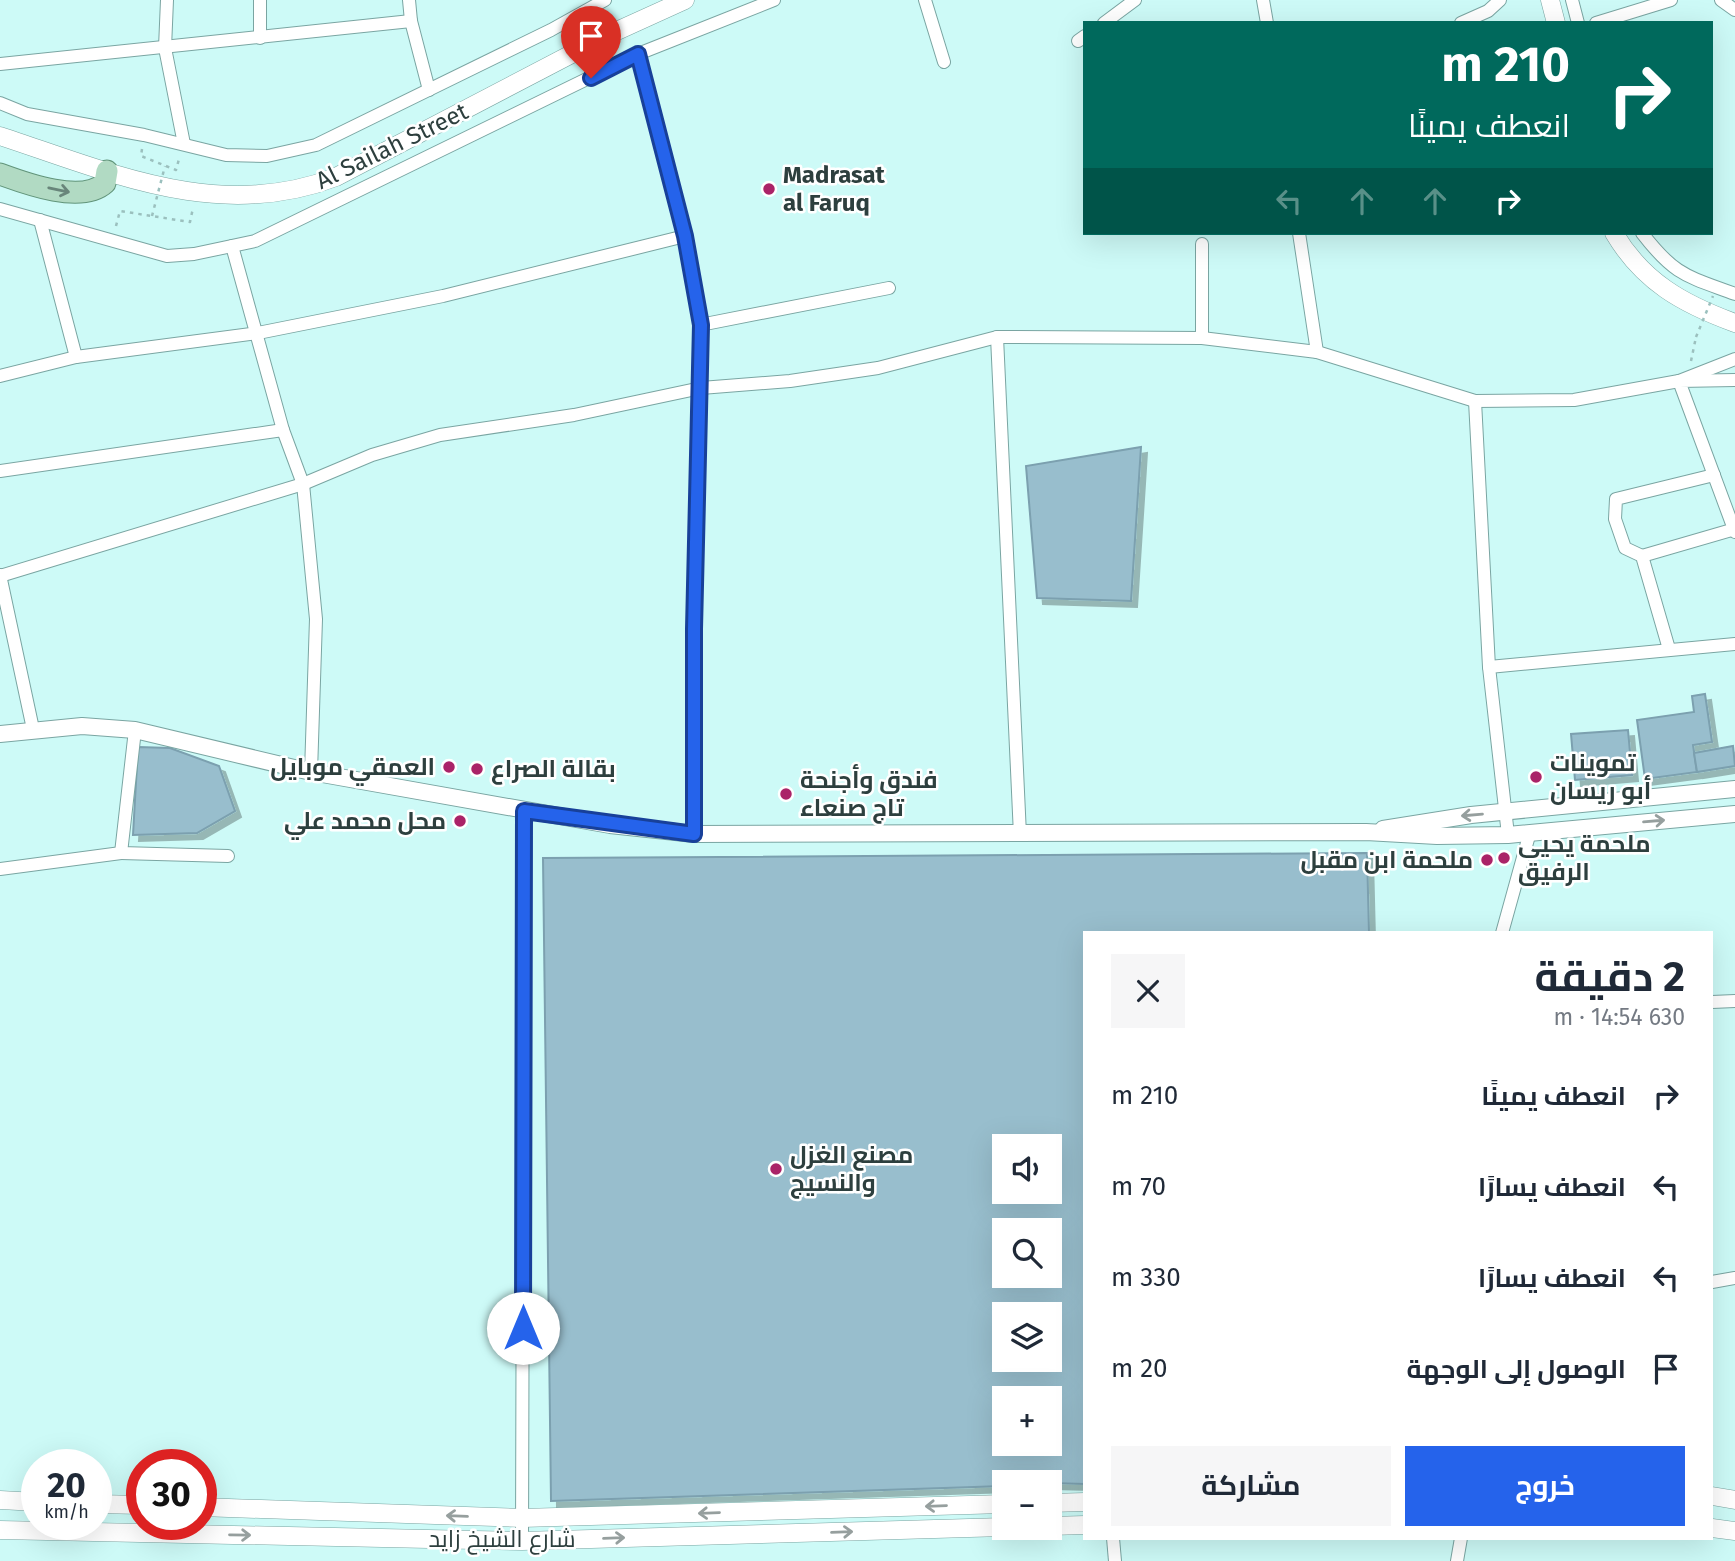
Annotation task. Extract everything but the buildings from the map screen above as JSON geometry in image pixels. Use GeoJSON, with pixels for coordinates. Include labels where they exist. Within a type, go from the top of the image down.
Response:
{"type":"FeatureCollection","features":[{"type":"Feature","properties":{"kind":"main road","name":"Al Sailah Street"},"geometry":{"type":"LineString","coordinates":[[0,136],[107,171],[185,192],[224,196],[270,195],[315,186],[337,177],[608,35],[685,0]]}},
{"type":"Feature","properties":{"kind":"main road"},"geometry":{"type":"LineString","coordinates":[[1550,0],[1555,21]]}},
{"type":"Feature","properties":{"kind":"main road"},"geometry":{"type":"LineString","coordinates":[[6,179],[85,194],[105,183],[107,171]]}},
{"type":"Feature","properties":{"kind":"main road"},"geometry":{"type":"LineString","coordinates":[[1615,235],[1631,258],[1656,283],[1695,308],[1735,323]]}},
{"type":"Feature","properties":{"kind":"main road"},"geometry":{"type":"LineString","coordinates":[[1713,1496],[1735,1500]]}},
{"type":"Feature","properties":{"kind":"main road"},"geometry":{"type":"LineString","coordinates":[[0,1500],[21,1501]]}},
{"type":"Feature","properties":{"kind":"main road"},"geometry":{"type":"LineString","coordinates":[[1062,1503],[1083,1502]]}},
{"type":"Feature","properties":{"kind":"main road"},"geometry":{"type":"LineString","coordinates":[[217,1508],[522,1518],[992,1504]]}},
{"type":"Feature","properties":{"kind":"main road"},"geometry":{"type":"LineString","coordinates":[[1062,1526],[1083,1525]]}},
{"type":"Feature","properties":{"kind":"main road","name":"شارع الشيخ زايد"},"geometry":{"type":"LineString","coordinates":[[0,1530],[522,1541],[992,1527]]}},
{"type":"Feature","properties":{"kind":"main road"},"geometry":{"type":"LineString","coordinates":[[1713,1528],[1735,1531]]}},
{"type":"Feature","properties":{"kind":"street"},"geometry":{"type":"LineString","coordinates":[[167,0],[165,48],[184,145]]}},
{"type":"Feature","properties":{"kind":"street"},"geometry":{"type":"LineString","coordinates":[[260,0],[260,38]]}},
{"type":"Feature","properties":{"kind":"street"},"geometry":{"type":"LineString","coordinates":[[409,0],[411,20],[429,90]]}},
{"type":"Feature","properties":{"kind":"street"},"geometry":{"type":"LineString","coordinates":[[0,103],[27,114],[226,155],[284,154],[316,145],[605,0]]}},
{"type":"Feature","properties":{"kind":"street"},"geometry":{"type":"LineString","coordinates":[[0,209],[167,256],[194,254],[255,241],[290,227],[638,54],[774,0]]}},
{"type":"Feature","properties":{"kind":"street"},"geometry":{"type":"LineString","coordinates":[[925,0],[944,62]]}},
{"type":"Feature","properties":{"kind":"street"},"geometry":{"type":"LineString","coordinates":[[1107,21],[1135,0]]}},
{"type":"Feature","properties":{"kind":"street"},"geometry":{"type":"LineString","coordinates":[[1264,0],[1267,21]]}},
{"type":"Feature","properties":{"kind":"street"},"geometry":{"type":"LineString","coordinates":[[1466,21],[1488,11],[1500,0]]}},
{"type":"Feature","properties":{"kind":"street"},"geometry":{"type":"LineString","coordinates":[[1572,0],[1577,21]]}},
{"type":"Feature","properties":{"kind":"street"},"geometry":{"type":"LineString","coordinates":[[1611,21],[1671,0]]}},
{"type":"Feature","properties":{"kind":"street"},"geometry":{"type":"LineString","coordinates":[[1721,0],[1735,10]]}},
{"type":"Feature","properties":{"kind":"street"},"geometry":{"type":"LineString","coordinates":[[0,64],[411,20]]}},
{"type":"Feature","properties":{"kind":"street"},"geometry":{"type":"LineString","coordinates":[[638,54],[685,236],[701,325],[694,629],[694,834]]}},
{"type":"Feature","properties":{"kind":"street"},"geometry":{"type":"LineString","coordinates":[[40,220],[76,357]]}},
{"type":"Feature","properties":{"kind":"street"},"geometry":{"type":"LineString","coordinates":[[1299,235],[1318,352]]}},
{"type":"Feature","properties":{"kind":"street"},"geometry":{"type":"LineString","coordinates":[[1644,235],[1666,263],[1681,274],[1735,294]]}},
{"type":"Feature","properties":{"kind":"street"},"geometry":{"type":"LineString","coordinates":[[0,376],[76,357],[258,333],[443,296],[685,236]]}},
{"type":"Feature","properties":{"kind":"street"},"geometry":{"type":"LineString","coordinates":[[1202,244],[1202,338]]}},
{"type":"Feature","properties":{"kind":"street"},"geometry":{"type":"LineString","coordinates":[[232,246],[283,430],[303,484],[316,619],[311,772]]}},
{"type":"Feature","properties":{"kind":"street"},"geometry":{"type":"LineString","coordinates":[[701,325],[889,288]]}},
{"type":"Feature","properties":{"kind":"street"},"geometry":{"type":"LineString","coordinates":[[997,337],[1020,835]]}},
{"type":"Feature","properties":{"kind":"street"},"geometry":{"type":"LineString","coordinates":[[33,729],[0,576],[303,484],[372,454],[440,435],[575,415],[701,388],[790,381],[878,368],[997,337],[1202,338],[1318,352],[1475,401],[1574,400],[1679,381],[1735,380]]}},
{"type":"Feature","properties":{"kind":"street"},"geometry":{"type":"LineString","coordinates":[[1679,381],[1735,359]]}},
{"type":"Feature","properties":{"kind":"street"},"geometry":{"type":"LineString","coordinates":[[1679,381],[1735,530],[1642,556],[1625,548],[1615,519],[1616,499],[1714,475]]}},
{"type":"Feature","properties":{"kind":"street"},"geometry":{"type":"LineString","coordinates":[[1475,401],[1489,667],[1507,835]]}},
{"type":"Feature","properties":{"kind":"street"},"geometry":{"type":"LineString","coordinates":[[0,471],[283,430]]}},
{"type":"Feature","properties":{"kind":"street"},"geometry":{"type":"LineString","coordinates":[[1642,556],[1669,649]]}},
{"type":"Feature","properties":{"kind":"street"},"geometry":{"type":"LineString","coordinates":[[1489,667],[1735,645]]}},
{"type":"Feature","properties":{"kind":"street"},"geometry":{"type":"LineString","coordinates":[[0,734],[82,726],[135,730],[311,772],[524,811],[694,834],[1366,832],[1437,836],[1507,835],[1735,814]]}},
{"type":"Feature","properties":{"kind":"street"},"geometry":{"type":"LineString","coordinates":[[121,853],[135,730]]}},
{"type":"Feature","properties":{"kind":"street"},"geometry":{"type":"LineString","coordinates":[[1366,832],[1435,819],[1735,789]]}},
{"type":"Feature","properties":{"kind":"street"},"geometry":{"type":"LineString","coordinates":[[522,1541],[524,811]]}},
{"type":"Feature","properties":{"kind":"street"},"geometry":{"type":"LineString","coordinates":[[1503,931],[1530,832]]}},
{"type":"Feature","properties":{"kind":"street"},"geometry":{"type":"LineString","coordinates":[[0,869],[121,853],[228,856]]}},
{"type":"Feature","properties":{"kind":"street"},"geometry":{"type":"LineString","coordinates":[[1713,1002],[1735,1001]]}},
{"type":"Feature","properties":{"kind":"street"},"geometry":{"type":"LineString","coordinates":[[1713,1282],[1735,1278]]}},
{"type":"Feature","properties":{"kind":"street"},"geometry":{"type":"LineString","coordinates":[[1113,1540],[1115,1561]]}},
{"type":"Feature","properties":{"kind":"street"},"geometry":{"type":"LineString","coordinates":[[1457,1561],[1461,1540]]}},
{"type":"Feature","properties":{"kind":"path"},"geometry":{"type":"LineString","coordinates":[[584,27],[602,67]]}},
{"type":"Feature","properties":{"kind":"path"},"geometry":{"type":"LineString","coordinates":[[141,156],[176,170]]}},
{"type":"Feature","properties":{"kind":"path"},"geometry":{"type":"LineString","coordinates":[[152,216],[165,166]]}},
{"type":"Feature","properties":{"kind":"path"},"geometry":{"type":"LineString","coordinates":[[120,211],[190,222]]}},
{"type":"Feature","properties":{"kind":"path"},"geometry":{"type":"LineString","coordinates":[[1692,357],[1696,337],[1713,296]]}},
{"type":"Feature","properties":{"kind":"place","name":"Madrasat al Faruq"},"geometry":{"type":"Point","coordinates":[769,189]}},
{"type":"Feature","properties":{"kind":"place","name":"العمقي موبايل"},"geometry":{"type":"Point","coordinates":[449,767]}},
{"type":"Feature","properties":{"kind":"place","name":"بقالة الصراع"},"geometry":{"type":"Point","coordinates":[477,769]}},
{"type":"Feature","properties":{"kind":"place","name":"تموينات أبو ريسان"},"geometry":{"type":"Point","coordinates":[1536,777]}},
{"type":"Feature","properties":{"kind":"place","name":"فندق وأجنحة تاج صنعاء"},"geometry":{"type":"Point","coordinates":[786,794]}},
{"type":"Feature","properties":{"kind":"place","name":"محل محمد علي"},"geometry":{"type":"Point","coordinates":[460,821]}},
{"type":"Feature","properties":{"kind":"place","name":"ملحمة يحيى الرفيق"},"geometry":{"type":"Point","coordinates":[1504,858]}},
{"type":"Feature","properties":{"kind":"place","name":"ملحمة ابن مقبل"},"geometry":{"type":"Point","coordinates":[1487,860]}},
{"type":"Feature","properties":{"kind":"place","name":"مصنع الغزل والنسيج"},"geometry":{"type":"Point","coordinates":[776,1169]}},
{"type":"Feature","properties":{"kind":"route"},"geometry":{"type":"LineString","coordinates":[[523,1328],[524,811],[610,825],[694,834],[694,629],[701,325],[685,236],[638,54],[591,78]]}}]}
